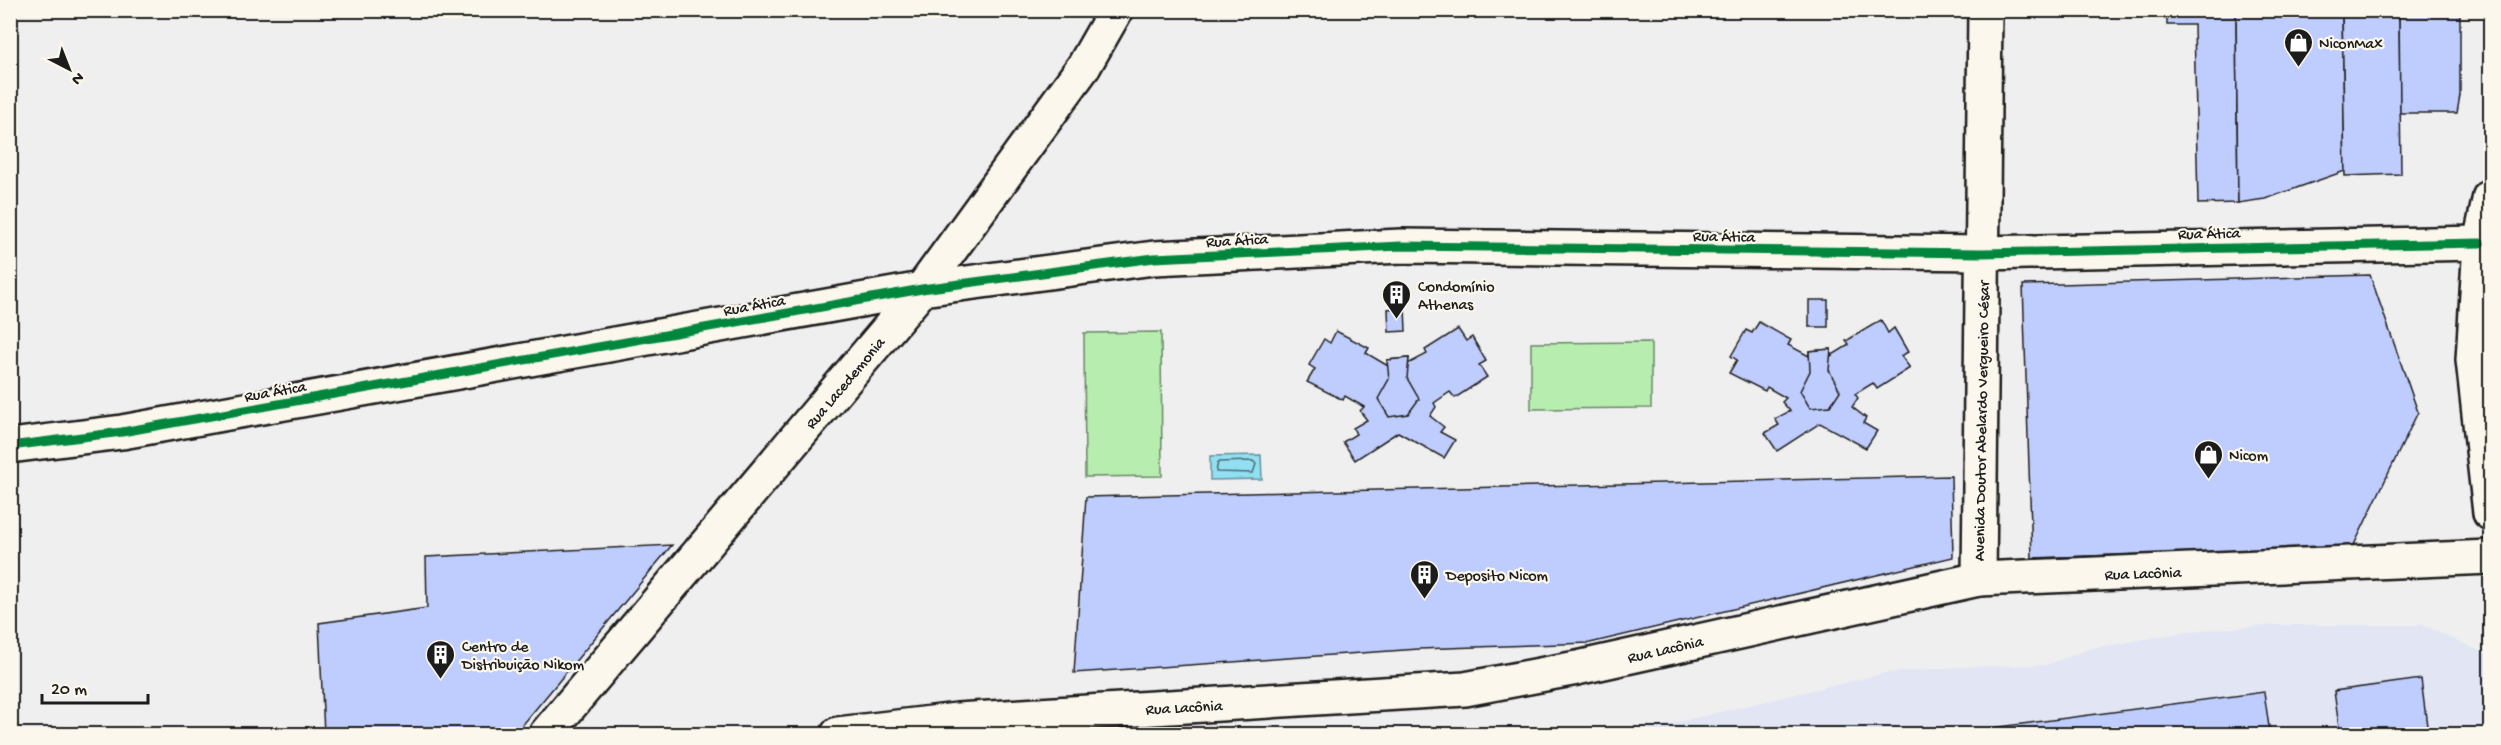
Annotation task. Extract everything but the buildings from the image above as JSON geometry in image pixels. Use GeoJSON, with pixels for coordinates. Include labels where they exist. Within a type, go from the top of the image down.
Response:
{"type":"FeatureCollection","features":[{"type":"Feature","properties":{"kind":"main road","name":"Rua Lacedemonia"},"geometry":{"type":"LineString","coordinates":[[546,735],[922,289],[1084,66],[1116,10]]}},
{"type":"Feature","properties":{"kind":"main road","name":"Avenida Doutor Abelardo Vergueiro César"},"geometry":{"type":"LineString","coordinates":[[1979,579],[1985,10]]}},
{"type":"Feature","properties":{"kind":"main road"},"geometry":{"type":"LineString","coordinates":[[2490,196],[2480,243],[2473,360],[2490,513]]}},
{"type":"Feature","properties":{"kind":"main road","name":"Rua Ática"},"geometry":{"type":"LineString","coordinates":[[10,446],[122,432],[922,289],[1154,258],[1401,246],[1982,253],[2480,243]]}},
{"type":"Feature","properties":{"kind":"main road","name":"Rua Lacônia"},"geometry":{"type":"LineString","coordinates":[[837,735],[957,720],[1465,689],[1577,668],[1979,579],[2490,557]]}},
{"type":"Feature","properties":{"kind":"shaded area"},"geometry":{"type":"Polygon","coordinates":[[[2277,625],[2423,625],[2490,656],[2490,734],[1627,734],[1886,673],[1962,667],[2046,665],[2089,649],[2191,631],[2277,625]]]}},
{"type":"Feature","properties":{"kind":"green space"},"geometry":{"type":"Polygon","coordinates":[[[1161,332],[1162,476],[1085,477],[1084,333],[1161,332]]]}},
{"type":"Feature","properties":{"kind":"green space"},"geometry":{"type":"Polygon","coordinates":[[[1651,342],[1651,408],[1531,409],[1531,343],[1651,342]]]}},
{"type":"Feature","properties":{"kind":"water"},"geometry":{"type":"Polygon","coordinates":[[[1261,455],[1262,479],[1210,480],[1210,456],[1261,455]]]}},
{"type":"Feature","properties":{"kind":"cycle path"},"geometry":{"type":"LineString","coordinates":[[10,446],[122,432],[922,289],[1154,258],[1401,246],[1982,253],[2480,243]]}},
{"type":"Feature","properties":{"kind":"place","name":"NiconMax"},"geometry":{"type":"Point","coordinates":[2298,68]}},
{"type":"Feature","properties":{"kind":"place","name":"Condomínio Athenas"},"geometry":{"type":"Point","coordinates":[1397,320]}},
{"type":"Feature","properties":{"kind":"place","name":"Nicom"},"geometry":{"type":"Point","coordinates":[2208,480]}},
{"type":"Feature","properties":{"kind":"place","name":"Deposito Nicom"},"geometry":{"type":"Point","coordinates":[1425,600]}},
{"type":"Feature","properties":{"kind":"place","name":"Centro de Distribuição Nikom"},"geometry":{"type":"Point","coordinates":[441,680]}}]}
